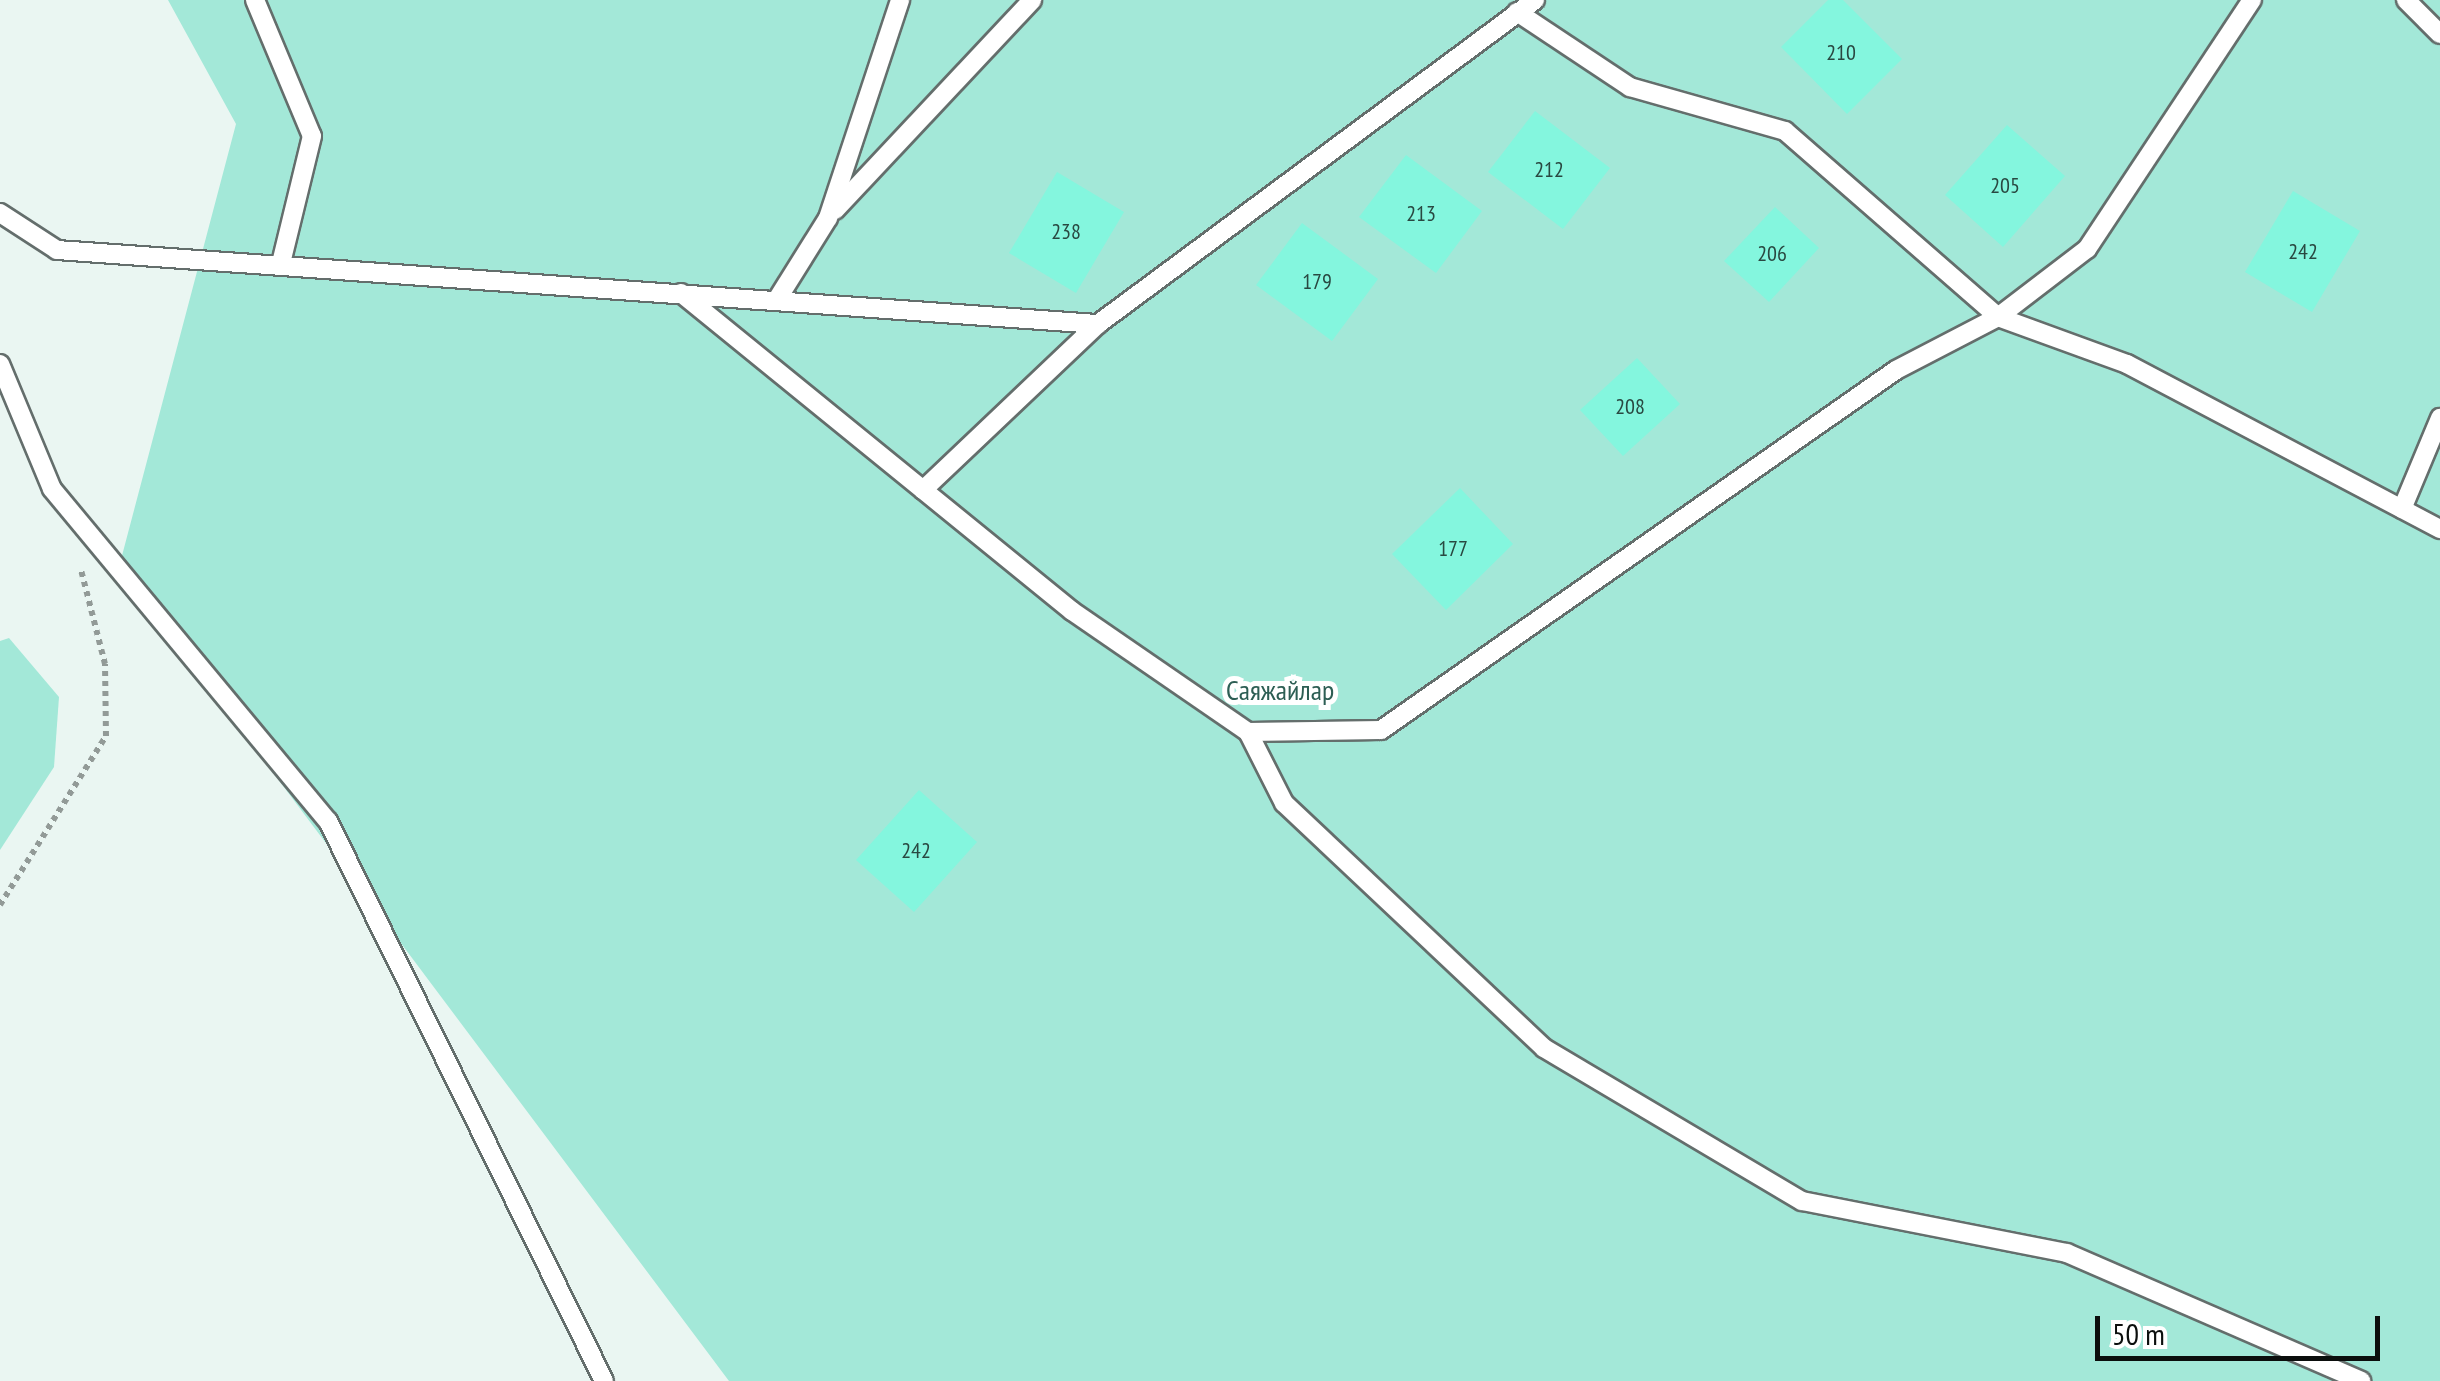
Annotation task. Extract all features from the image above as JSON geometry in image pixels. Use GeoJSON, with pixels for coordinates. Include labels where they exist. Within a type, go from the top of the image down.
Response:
{"type":"FeatureCollection","features":[{"type":"Feature","properties":{"kind":"lane"},"geometry":{"type":"LineString","coordinates":[[255,0],[312,136],[281,263]]}},
{"type":"Feature","properties":{"kind":"lane"},"geometry":{"type":"LineString","coordinates":[[828,218],[900,0]]}},
{"type":"Feature","properties":{"kind":"lane"},"geometry":{"type":"LineString","coordinates":[[778,298],[828,218],[1032,0]]}},
{"type":"Feature","properties":{"kind":"lane"},"geometry":{"type":"LineString","coordinates":[[923,490],[1098,324],[1535,0]]}},
{"type":"Feature","properties":{"kind":"lane"},"geometry":{"type":"LineString","coordinates":[[1248,732],[1381,730],[1896,370],[1998,317],[2087,249],[2252,0]]}},
{"type":"Feature","properties":{"kind":"lane"},"geometry":{"type":"LineString","coordinates":[[2406,0],[2440,34]]}},
{"type":"Feature","properties":{"kind":"lane"},"geometry":{"type":"LineString","coordinates":[[1517,12],[1630,87],[1786,130],[1998,317],[2127,364],[2440,529]]}},
{"type":"Feature","properties":{"kind":"lane"},"geometry":{"type":"LineString","coordinates":[[0,213],[57,250],[778,298],[1098,324]]}},
{"type":"Feature","properties":{"kind":"lane"},"geometry":{"type":"LineString","coordinates":[[682,293],[1072,611],[1248,732],[1284,804],[1544,1048],[1802,1201],[2067,1252],[2360,1381]]}},
{"type":"Feature","properties":{"kind":"lane"},"geometry":{"type":"LineString","coordinates":[[0,364],[52,489],[328,821],[604,1381]]}},
{"type":"Feature","properties":{"kind":"lane"},"geometry":{"type":"LineString","coordinates":[[2402,509],[2440,418]]}},
{"type":"Feature","properties":{"kind":"path"},"geometry":{"type":"LineString","coordinates":[[0,906],[106,736],[105,664],[75,555]]}},
{"type":"Feature","properties":{"kind":"green space","name":"Саяжайлар"},"geometry":{"type":"Polygon","coordinates":[[[168,0],[2440,0],[2440,1381],[729,1381],[119,567],[236,124],[168,0]]]}},
{"type":"Feature","properties":{"kind":"green space"},"geometry":{"type":"Polygon","coordinates":[[[9,638],[59,697],[54,767],[0,850],[0,641],[9,638]]]}},
{"type":"Feature","properties":{"kind":"building"},"geometry":{"type":"Polygon","coordinates":[[[1828,0],[1843,0],[1902,59],[1847,114],[1781,47],[1828,0]]]}},
{"type":"Feature","properties":{"kind":"building"},"geometry":{"type":"Polygon","coordinates":[[[1535,111],[1610,168],[1563,229],[1488,172],[1535,111]]]}},
{"type":"Feature","properties":{"kind":"building"},"geometry":{"type":"Polygon","coordinates":[[[2007,125],[2065,176],[2003,247],[1945,195],[2007,125]]]}},
{"type":"Feature","properties":{"kind":"building"},"geometry":{"type":"Polygon","coordinates":[[[1406,155],[1482,211],[1436,273],[1359,217],[1406,155]]]}},
{"type":"Feature","properties":{"kind":"building"},"geometry":{"type":"Polygon","coordinates":[[[1057,172],[1124,212],[1076,293],[1009,253],[1057,172]]]}},
{"type":"Feature","properties":{"kind":"building"},"geometry":{"type":"Polygon","coordinates":[[[2293,191],[2360,231],[2312,312],[2245,272],[2293,191]]]}},
{"type":"Feature","properties":{"kind":"building"},"geometry":{"type":"Polygon","coordinates":[[[1775,207],[1819,248],[1769,302],[1724,261],[1775,207]]]}},
{"type":"Feature","properties":{"kind":"building"},"geometry":{"type":"Polygon","coordinates":[[[1302,223],[1378,279],[1332,341],[1256,285],[1302,223]]]}},
{"type":"Feature","properties":{"kind":"building"},"geometry":{"type":"Polygon","coordinates":[[[1637,358],[1680,404],[1623,456],[1580,410],[1637,358]]]}},
{"type":"Feature","properties":{"kind":"building"},"geometry":{"type":"Polygon","coordinates":[[[1460,488],[1513,544],[1446,610],[1392,554],[1460,488]]]}},
{"type":"Feature","properties":{"kind":"building"},"geometry":{"type":"Polygon","coordinates":[[[919,790],[977,842],[914,912],[856,860],[919,790]]]}}]}
